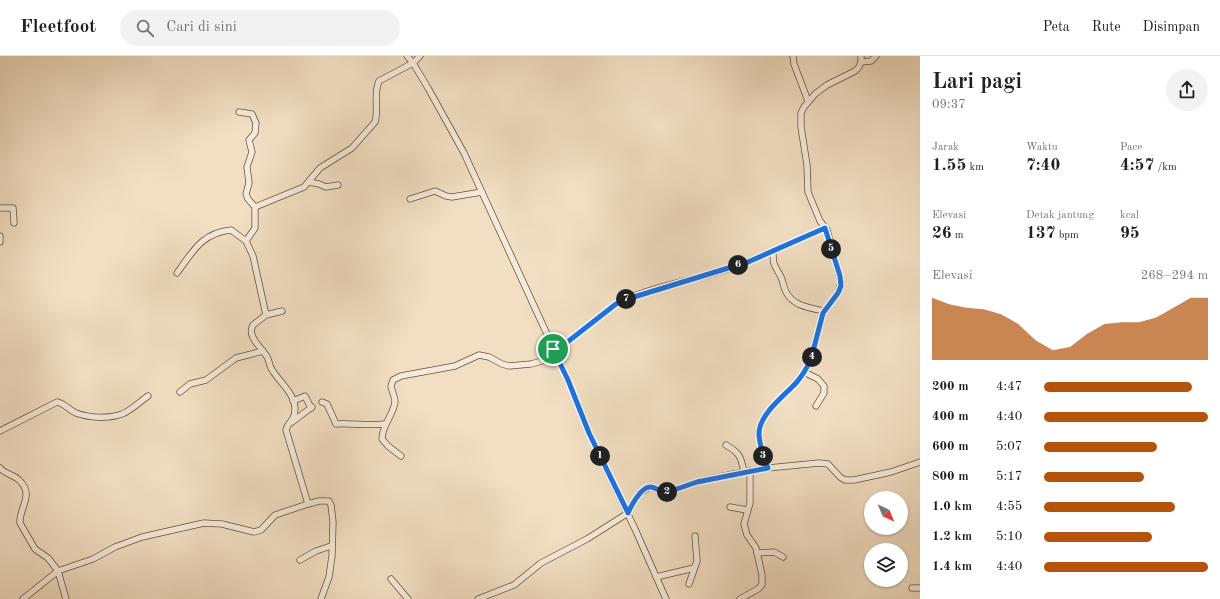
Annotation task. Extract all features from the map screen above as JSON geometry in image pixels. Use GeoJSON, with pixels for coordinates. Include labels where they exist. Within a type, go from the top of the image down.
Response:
{"type":"FeatureCollection","features":[{"type":"Feature","properties":{"kind":"street"},"geometry":{"type":"LineString","coordinates":[[407,56],[428,88],[464,153],[568,380],[589,433],[628,513],[666,599]]}},
{"type":"Feature","properties":{"kind":"street"},"geometry":{"type":"LineString","coordinates":[[255,207],[302,188],[320,168],[352,148],[373,125],[376,119],[377,87],[379,81],[413,63],[420,56]]}},
{"type":"Feature","properties":{"kind":"street"},"geometry":{"type":"LineString","coordinates":[[793,56],[794,64],[808,101]]}},
{"type":"Feature","properties":{"kind":"street"},"geometry":{"type":"LineString","coordinates":[[768,468],[762,452],[759,434],[761,427],[768,412],[797,382],[804,372],[811,359],[816,335],[824,311],[838,293],[841,282],[825,228],[818,216],[808,192],[807,165],[801,113],[808,101],[827,85],[855,72],[859,67],[861,59],[871,61],[876,56]]}},
{"type":"Feature","properties":{"kind":"street"},"geometry":{"type":"LineString","coordinates":[[240,112],[252,114],[256,123],[255,133],[249,140],[252,152],[246,169],[249,181],[247,196],[255,207],[255,228],[246,241]]}},
{"type":"Feature","properties":{"kind":"street"},"geometry":{"type":"LineString","coordinates":[[309,182],[326,187],[338,185]]}},
{"type":"Feature","properties":{"kind":"street"},"geometry":{"type":"LineString","coordinates":[[410,199],[435,191],[452,197],[482,192]]}},
{"type":"Feature","properties":{"kind":"street"},"geometry":{"type":"LineString","coordinates":[[0,208],[13,208],[14,223]]}},
{"type":"Feature","properties":{"kind":"street"},"geometry":{"type":"LineString","coordinates":[[553,349],[561,347],[616,304],[624,300],[680,282],[720,272],[748,262],[825,228]]}},
{"type":"Feature","properties":{"kind":"street"},"geometry":{"type":"LineString","coordinates":[[177,273],[198,244],[213,235],[232,230],[246,241],[253,256],[266,311]]}},
{"type":"Feature","properties":{"kind":"street"},"geometry":{"type":"LineString","coordinates":[[0,236],[0,242]]}},
{"type":"Feature","properties":{"kind":"street"},"geometry":{"type":"LineString","coordinates":[[773,251],[774,266],[782,279],[785,291],[794,302],[824,311]]}},
{"type":"Feature","properties":{"kind":"street"},"geometry":{"type":"LineString","coordinates":[[282,311],[266,311],[254,323],[251,330],[253,338],[262,351],[267,355],[272,370],[286,388],[293,401],[295,407],[292,422]]}},
{"type":"Feature","properties":{"kind":"street"},"geometry":{"type":"LineString","coordinates":[[180,392],[188,386],[207,379],[236,358],[262,351]]}},
{"type":"Feature","properties":{"kind":"street"},"geometry":{"type":"LineString","coordinates":[[401,456],[388,446],[382,439],[384,424],[391,415],[394,402],[394,395],[391,386],[392,383],[399,377],[455,366],[482,354],[509,366],[530,364],[556,356]]}},
{"type":"Feature","properties":{"kind":"street"},"geometry":{"type":"LineString","coordinates":[[804,372],[818,379],[824,386],[824,394],[816,406]]}},
{"type":"Feature","properties":{"kind":"street"},"geometry":{"type":"LineString","coordinates":[[0,431],[57,402],[74,412],[85,415],[108,416],[125,412],[148,396]]}},
{"type":"Feature","properties":{"kind":"street"},"geometry":{"type":"LineString","coordinates":[[293,401],[305,396],[312,407],[287,426],[286,430],[308,504]]}},
{"type":"Feature","properties":{"kind":"street"},"geometry":{"type":"LineString","coordinates":[[322,402],[327,404],[336,424],[384,424]]}},
{"type":"Feature","properties":{"kind":"street"},"geometry":{"type":"LineString","coordinates":[[726,445],[737,452],[741,457],[747,472],[750,503],[744,518],[744,529],[755,546],[762,575],[762,585],[758,589],[740,599]]}},
{"type":"Feature","properties":{"kind":"street"},"geometry":{"type":"LineString","coordinates":[[478,599],[514,585],[542,563],[587,539],[628,513],[633,502],[640,493],[651,487],[665,493],[697,482],[768,468],[824,463],[828,464],[840,477],[845,480],[854,480],[890,472],[920,462]]}},
{"type":"Feature","properties":{"kind":"street"},"geometry":{"type":"LineString","coordinates":[[0,468],[19,480],[25,488],[27,496],[20,523],[35,549],[48,558],[58,571],[66,599]]}},
{"type":"Feature","properties":{"kind":"street"},"geometry":{"type":"LineString","coordinates":[[23,599],[58,571],[93,559],[117,546],[142,537],[199,524],[222,524],[249,532],[257,532],[275,516],[308,504],[326,501],[330,503],[333,522],[331,546],[332,556],[329,577],[321,599]]}},
{"type":"Feature","properties":{"kind":"street"},"geometry":{"type":"LineString","coordinates":[[730,507],[747,510]]}},
{"type":"Feature","properties":{"kind":"street"},"geometry":{"type":"LineString","coordinates":[[689,584],[697,561],[695,536]]}},
{"type":"Feature","properties":{"kind":"street"},"geometry":{"type":"LineString","coordinates":[[300,560],[318,550],[331,546]]}},
{"type":"Feature","properties":{"kind":"street"},"geometry":{"type":"LineString","coordinates":[[757,553],[774,552],[783,557]]}},
{"type":"Feature","properties":{"kind":"street"},"geometry":{"type":"LineString","coordinates":[[656,577],[694,568]]}},
{"type":"Feature","properties":{"kind":"street"},"geometry":{"type":"LineString","coordinates":[[391,579],[408,599]]}},
{"type":"Feature","properties":{"kind":"street"},"geometry":{"type":"LineString","coordinates":[[912,588],[920,588]]}},
{"type":"Feature","properties":{"kind":"route"},"geometry":{"type":"LineString","coordinates":[[825,228],[827,230],[840,276],[841,286],[838,293],[823,313],[816,335],[811,359],[808,365],[797,382],[768,412],[761,427],[759,434],[762,452],[768,468],[697,482],[665,493],[651,487],[640,493],[633,502],[628,513],[589,433],[568,380],[553,349],[561,347],[616,304],[624,300],[680,282],[720,272],[748,262],[825,228]]}}]}
